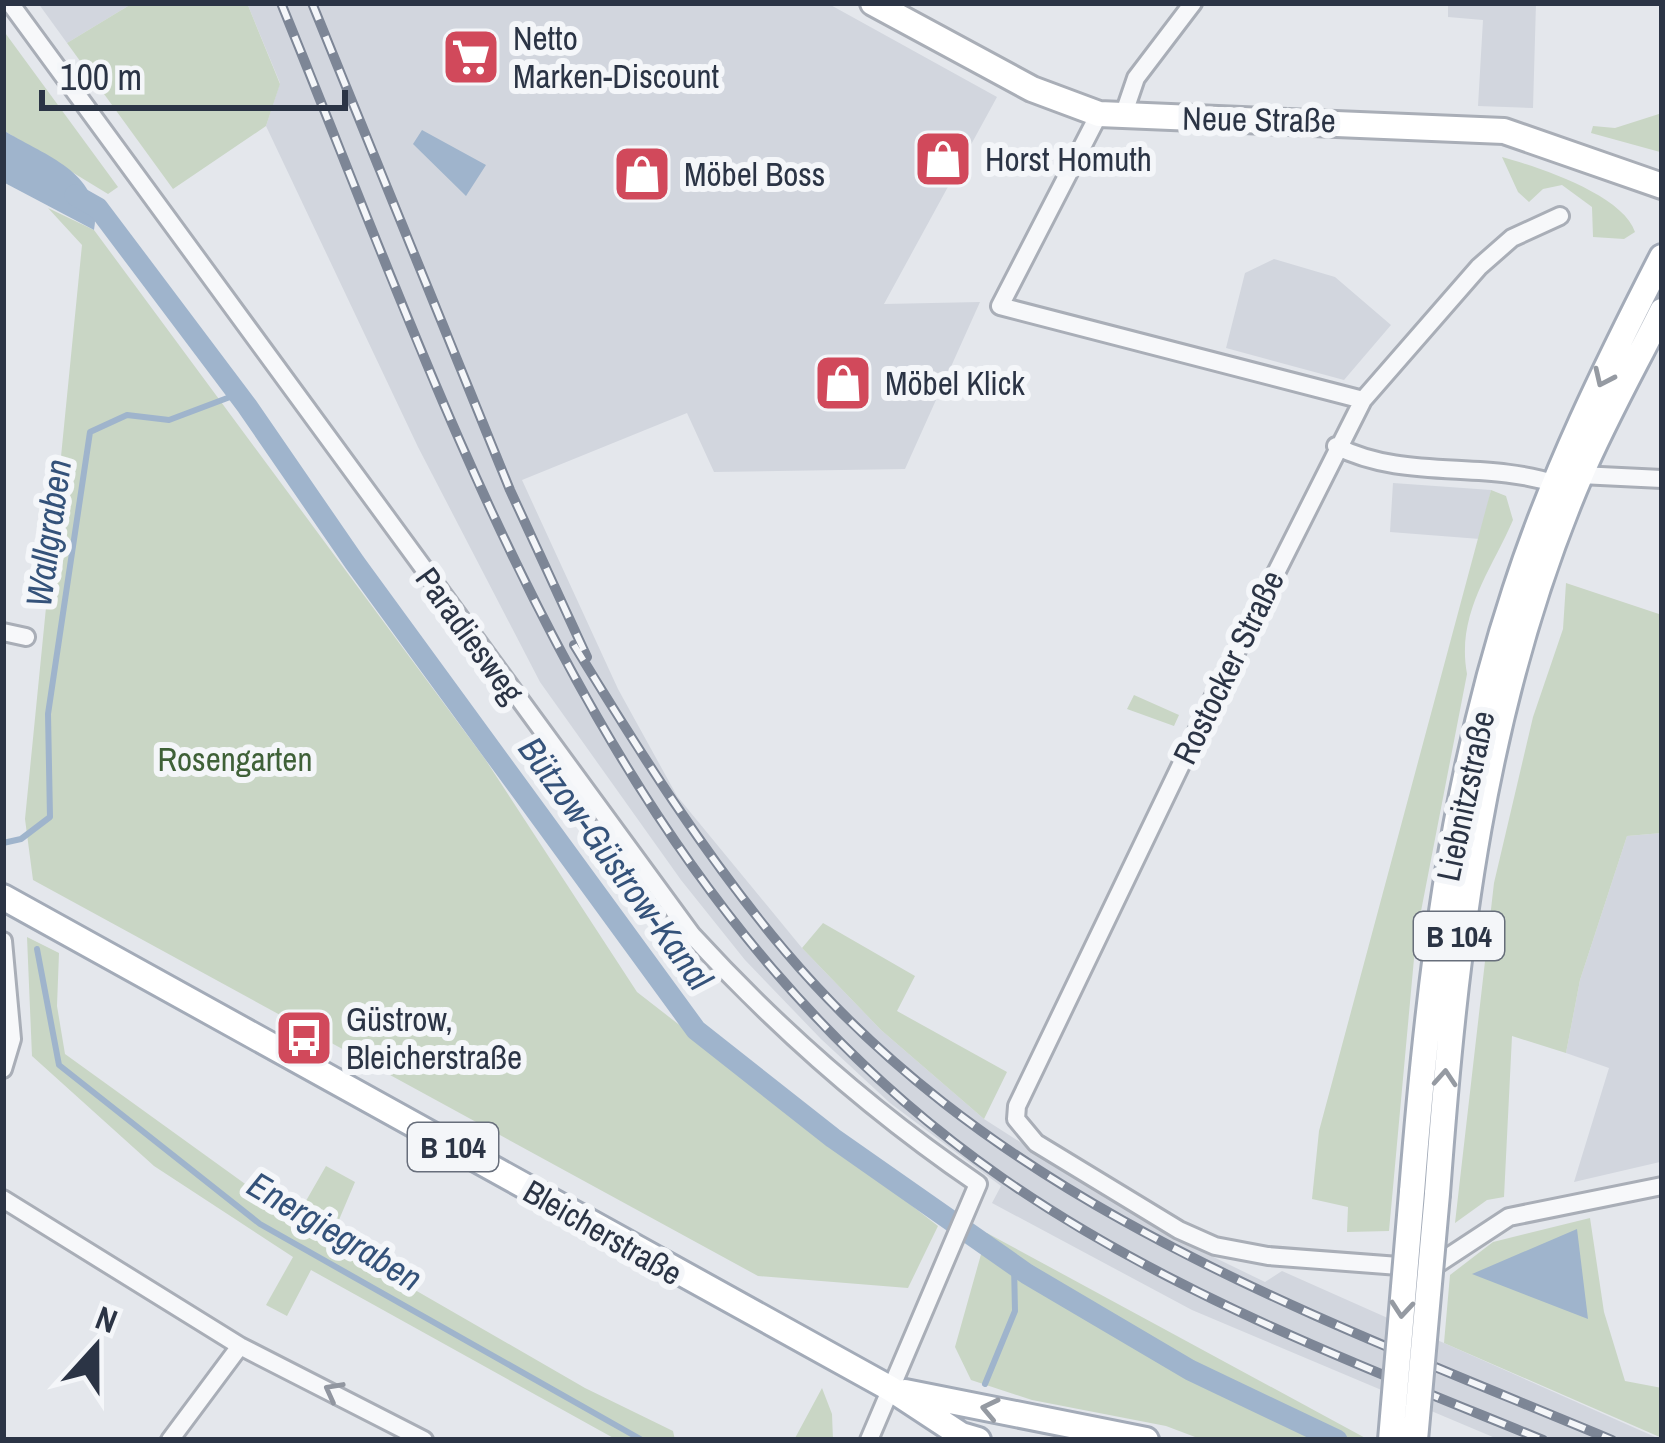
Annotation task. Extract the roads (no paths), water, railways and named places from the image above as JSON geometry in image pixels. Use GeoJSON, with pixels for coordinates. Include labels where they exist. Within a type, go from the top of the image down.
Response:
{"type":"FeatureCollection","features":[{"type":"Feature","properties":{"kind":"main road","name":"Neue Straße"},"geometry":{"type":"LineString","coordinates":[[873,3],[1033,89],[1111,115],[1426,124],[1504,131],[1662,186]]}},
{"type":"Feature","properties":{"kind":"main road","name":"Liebnitzstraße"},"geometry":{"type":"LineString","coordinates":[[1415,1440],[1425,1193],[1424,1046],[1454,840],[1503,628],[1556,484],[1662,257]]}},
{"type":"Feature","properties":{"kind":"main road","name":"Liebnitzstraße"},"geometry":{"type":"LineString","coordinates":[[1391,1440],[1484,795],[1527,623],[1580,475],[1662,311]]}},
{"type":"Feature","properties":{"kind":"main road","name":"Bleicherstraße"},"geometry":{"type":"LineString","coordinates":[[10,900],[891,1389],[961,1435],[978,1440]]}},
{"type":"Feature","properties":{"kind":"main road","name":"Bleicherstraße"},"geometry":{"type":"LineString","coordinates":[[891,1389],[1146,1440]]}},
{"type":"Feature","properties":{"kind":"street","name":"Paradiesweg"},"geometry":{"type":"LineString","coordinates":[[10,3],[692,934],[767,1018],[843,1085],[978,1184],[891,1389]]}},
{"type":"Feature","properties":{"kind":"street"},"geometry":{"type":"LineString","coordinates":[[1193,3],[1111,115],[1000,306],[1364,400]]}},
{"type":"Feature","properties":{"kind":"street","name":"Rostocker Straße"},"geometry":{"type":"LineString","coordinates":[[1560,216],[1512,238],[1479,267],[1364,400],[1336,446],[1017,1106],[1016,1118],[1026,1136],[1214,1246],[1240,1253],[1412,1267],[1456,1254],[1509,1216],[1662,1186]]}},
{"type":"Feature","properties":{"kind":"street"},"geometry":{"type":"LineString","coordinates":[[1336,446],[1381,464],[1507,473],[1556,484]]}},
{"type":"Feature","properties":{"kind":"street"},"geometry":{"type":"LineString","coordinates":[[1580,475],[1662,479]]}},
{"type":"Feature","properties":{"kind":"street"},"geometry":{"type":"LineString","coordinates":[[3,632],[26,637]]}},
{"type":"Feature","properties":{"kind":"street"},"geometry":{"type":"LineString","coordinates":[[3,1070],[12,1039],[3,938],[10,900]]}},
{"type":"Feature","properties":{"kind":"street"},"geometry":{"type":"LineString","coordinates":[[3,1199],[240,1346],[424,1440]]}},
{"type":"Feature","properties":{"kind":"street"},"geometry":{"type":"LineString","coordinates":[[170,1440],[240,1346]]}},
{"type":"Feature","properties":{"kind":"street"},"geometry":{"type":"LineString","coordinates":[[869,1440],[891,1389]]}},
{"type":"Feature","properties":{"kind":"water"},"geometry":{"type":"Polygon","coordinates":[[[3,130],[81,180],[95,210],[94,230],[3,182],[3,130]]]}},
{"type":"Feature","properties":{"kind":"water"},"geometry":{"type":"Polygon","coordinates":[[[422,130],[486,165],[466,196],[413,144],[422,130]]]}},
{"type":"Feature","properties":{"kind":"water"},"geometry":{"type":"Polygon","coordinates":[[[1577,1229],[1588,1319],[1472,1274],[1577,1229]]]}},
{"type":"Feature","properties":{"kind":"waterway","name":"Bützow-Güstrow-Kanal"},"geometry":{"type":"LineString","coordinates":[[75,195],[98,208],[247,406],[355,563],[696,1030],[833,1138],[1027,1274],[1190,1370],[1337,1440]]}},
{"type":"Feature","properties":{"kind":"waterway","name":"Wallgraben"},"geometry":{"type":"LineString","coordinates":[[3,843],[21,839],[50,817],[48,714],[90,432],[127,415],[169,420],[238,394]]}},
{"type":"Feature","properties":{"kind":"waterway","name":"Energiegraben"},"geometry":{"type":"LineString","coordinates":[[37,949],[59,1065],[260,1224],[642,1440]]}},
{"type":"Feature","properties":{"kind":"waterway"},"geometry":{"type":"LineString","coordinates":[[985,1384],[1015,1311],[1014,1265]]}},
{"type":"Feature","properties":{"kind":"railway"},"geometry":{"type":"LineString","coordinates":[[281,3],[411,327],[481,489],[558,646],[645,797],[746,937],[864,1065],[1001,1177],[1064,1218],[1265,1324],[1543,1440]]}},
{"type":"Feature","properties":{"kind":"railway"},"geometry":{"type":"LineString","coordinates":[[312,3],[510,490],[587,657]]}},
{"type":"Feature","properties":{"kind":"railway"},"geometry":{"type":"LineString","coordinates":[[574,645],[700,840],[785,951],[870,1040],[963,1118],[1063,1185],[1167,1245],[1387,1347],[1612,1440]]}},
{"type":"Feature","properties":{"kind":"place","name":"Netto Marken-Discount"},"geometry":{"type":"Point","coordinates":[471,57]}},
{"type":"Feature","properties":{"kind":"place","name":"Horst Homuth"},"geometry":{"type":"Point","coordinates":[943,159]}},
{"type":"Feature","properties":{"kind":"place","name":"Möbel Boss"},"geometry":{"type":"Point","coordinates":[642,174]}},
{"type":"Feature","properties":{"kind":"place","name":"Möbel Klick"},"geometry":{"type":"Point","coordinates":[843,383]}},
{"type":"Feature","properties":{"kind":"place","name":"Güstrow, Bleicherstraße"},"geometry":{"type":"Point","coordinates":[304,1038]}},
{"type":"Feature","properties":{"kind":"park label","name":"Rosengarten"},"geometry":{"type":"Point","coordinates":[235,759]}}]}
